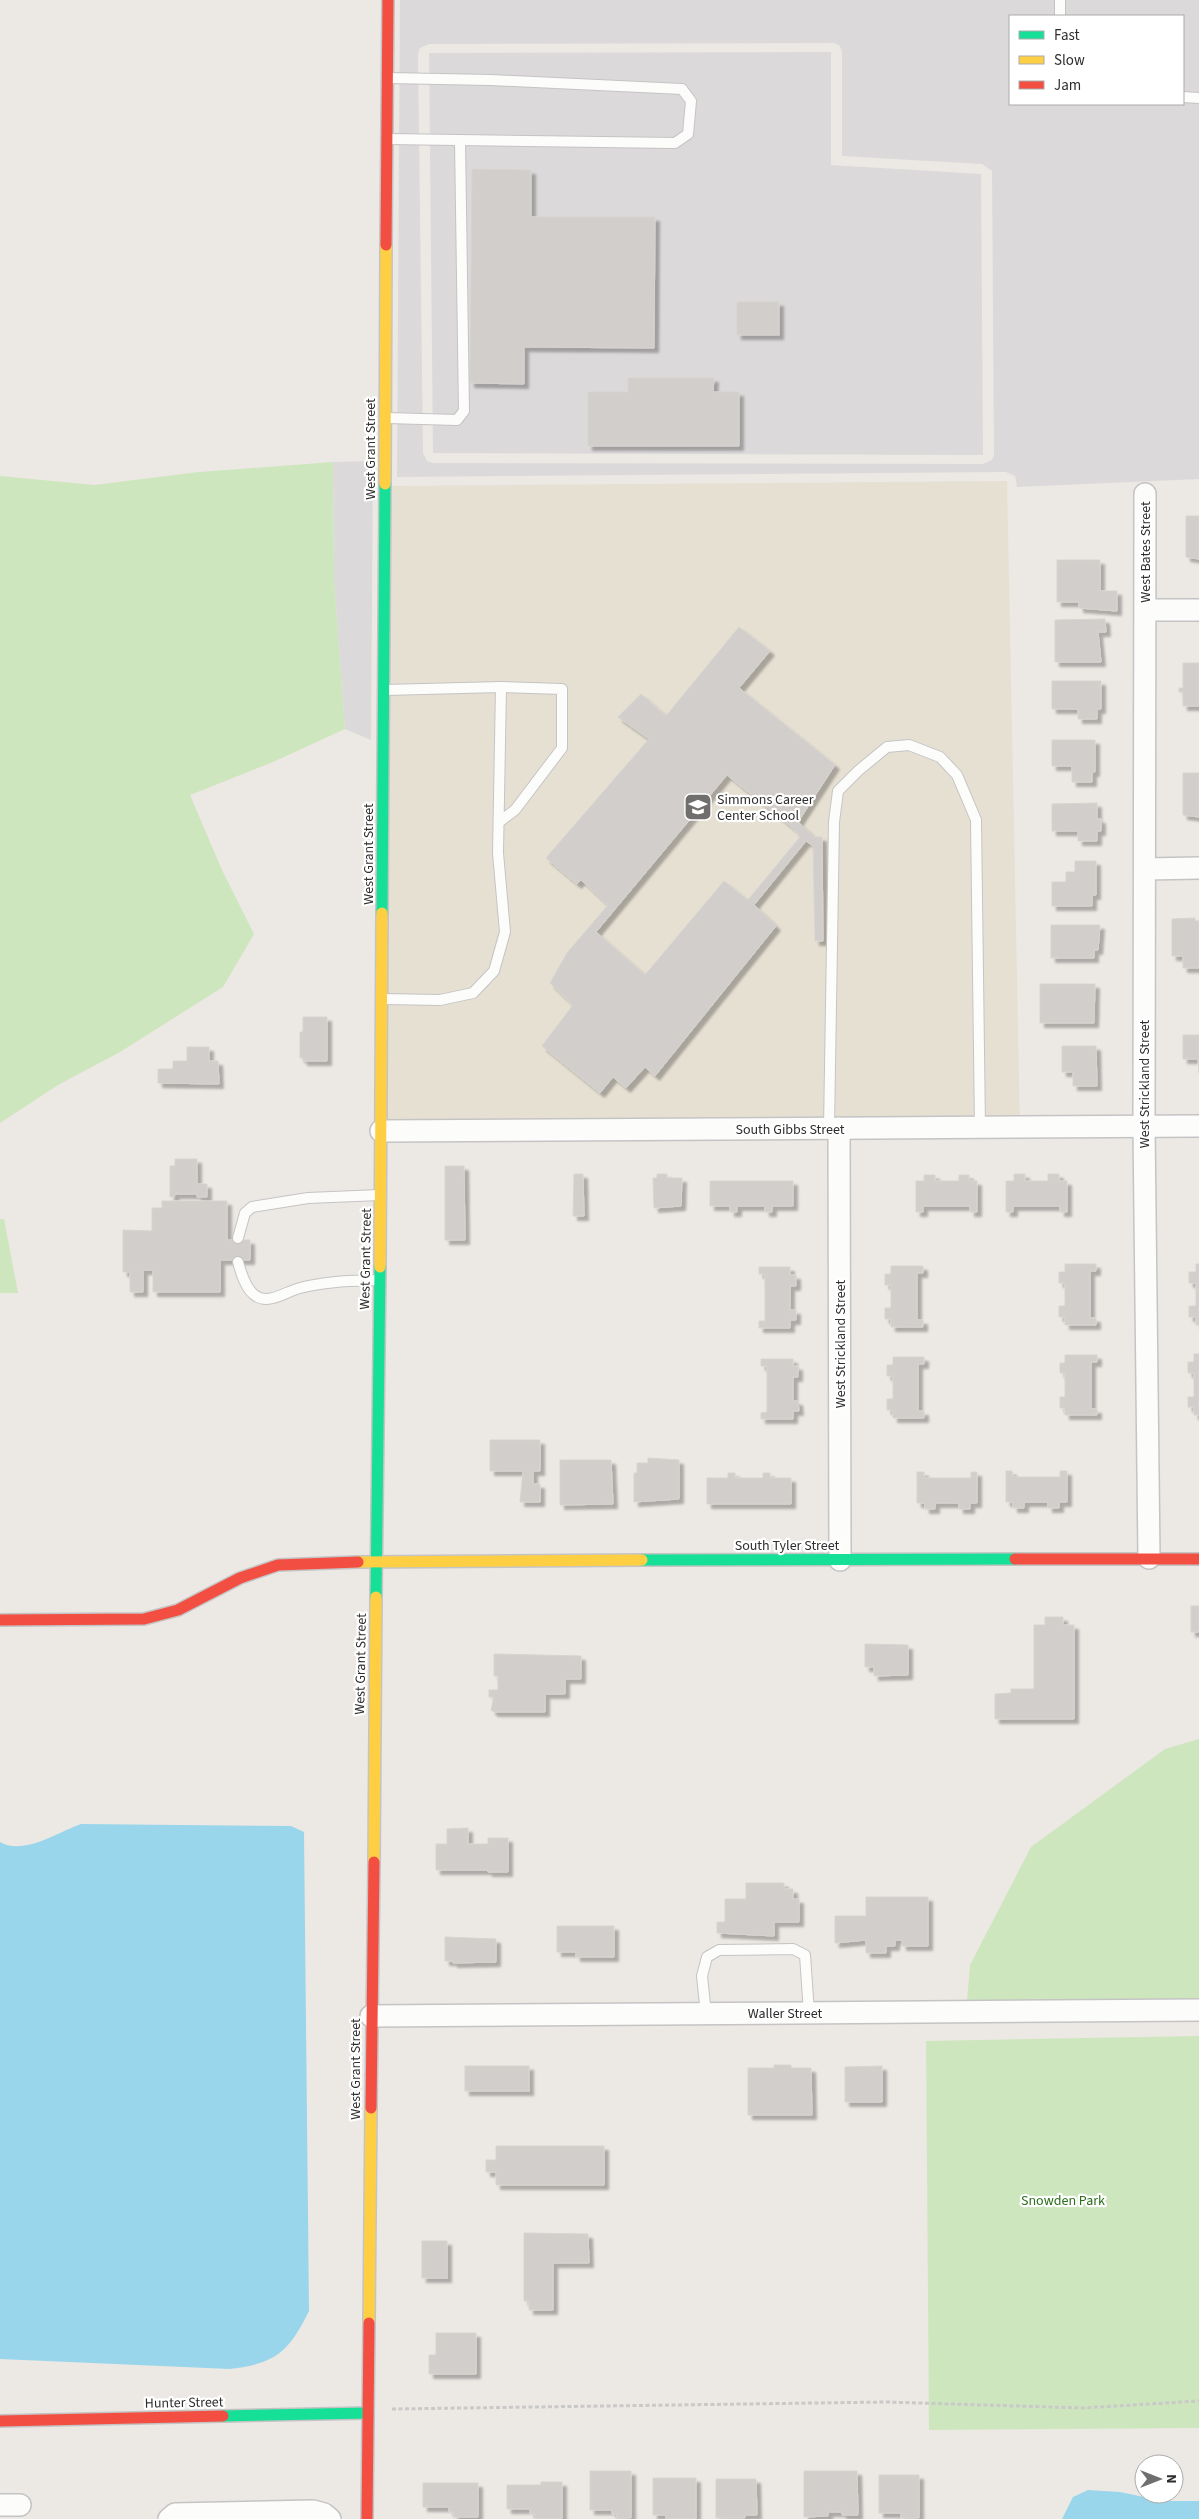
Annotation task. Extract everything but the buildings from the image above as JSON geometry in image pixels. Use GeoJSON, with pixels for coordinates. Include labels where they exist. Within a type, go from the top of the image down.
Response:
{"type":"FeatureCollection","features":[{"type":"Feature","properties":{"kind":"street","name":"West Grant Street"},"geometry":{"type":"LineString","coordinates":[[366,2519],[381,1195],[388,0]]}},
{"type":"Feature","properties":{"kind":"street","name":"West Bates Street"},"geometry":{"type":"LineString","coordinates":[[1145,494],[1146,610]]}},
{"type":"Feature","properties":{"kind":"street"},"geometry":{"type":"LineString","coordinates":[[1146,610],[1199,610]]}},
{"type":"Feature","properties":{"kind":"street","name":"West Strickland Street"},"geometry":{"type":"LineString","coordinates":[[1146,610],[1144,1127],[1149,1558]]}},
{"type":"Feature","properties":{"kind":"street"},"geometry":{"type":"LineString","coordinates":[[1145,869],[1199,868]]}},
{"type":"Feature","properties":{"kind":"street","name":"South Gibbs Street"},"geometry":{"type":"LineString","coordinates":[[381,1131],[1199,1126]]}},
{"type":"Feature","properties":{"kind":"street","name":"West Strickland Street"},"geometry":{"type":"LineString","coordinates":[[834,1128],[840,1560]]}},
{"type":"Feature","properties":{"kind":"street","name":"South Tyler Street"},"geometry":{"type":"LineString","coordinates":[[0,1620],[144,1620],[178,1610],[240,1578],[278,1565],[376,1561],[1199,1558]]}},
{"type":"Feature","properties":{"kind":"street","name":"Waller Street"},"geometry":{"type":"LineString","coordinates":[[371,2016],[1199,2010]]}},
{"type":"Feature","properties":{"kind":"street","name":"Hunter Street"},"geometry":{"type":"LineString","coordinates":[[0,2421],[368,2413]]}},
{"type":"Feature","properties":{"kind":"street"},"geometry":{"type":"LineString","coordinates":[[169,2519],[175,2514],[313,2511],[324,2514],[330,2519]]}},
{"type":"Feature","properties":{"kind":"lane"},"geometry":{"type":"LineString","coordinates":[[1060,0],[1060,15]]}},
{"type":"Feature","properties":{"kind":"lane"},"geometry":{"type":"LineString","coordinates":[[387,78],[491,80],[682,89],[691,101],[688,134],[675,144],[559,140],[460,141],[387,139]]}},
{"type":"Feature","properties":{"kind":"lane"},"geometry":{"type":"LineString","coordinates":[[1184,97],[1199,98]]}},
{"type":"Feature","properties":{"kind":"lane"},"geometry":{"type":"LineString","coordinates":[[385,418],[456,420],[464,411],[460,141]]}},
{"type":"Feature","properties":{"kind":"lane"},"geometry":{"type":"LineString","coordinates":[[382,999],[440,1000],[472,993],[494,971],[505,932],[498,852],[501,688]]}},
{"type":"Feature","properties":{"kind":"lane"},"geometry":{"type":"LineString","coordinates":[[384,690],[562,689],[562,748],[515,810],[499,822]]}},
{"type":"Feature","properties":{"kind":"lane"},"geometry":{"type":"LineString","coordinates":[[834,1128],[834,822],[838,791],[858,771],[887,747],[909,745],[940,757],[957,775],[976,820],[980,1128]]}},
{"type":"Feature","properties":{"kind":"lane"},"geometry":{"type":"LineString","coordinates":[[238,1238],[245,1213],[252,1207],[308,1198],[381,1195]]}},
{"type":"Feature","properties":{"kind":"lane"},"geometry":{"type":"LineString","coordinates":[[238,1262],[247,1284],[255,1296],[264,1299],[279,1297],[299,1288],[329,1282],[379,1280]]}},
{"type":"Feature","properties":{"kind":"lane"},"geometry":{"type":"LineString","coordinates":[[706,2014],[702,1976],[707,1957],[719,1950],[793,1949],[805,1955],[809,2013]]}},
{"type":"Feature","properties":{"kind":"path"},"geometry":{"type":"LineString","coordinates":[[387,2410],[886,2402],[1083,2408],[1199,2401]]}},
{"type":"Feature","properties":{"kind":"shaded area"},"geometry":{"type":"Polygon","coordinates":[[[400,0],[1199,0],[1199,479],[1017,487],[1015,476],[1006,472],[397,477],[400,0]],[[834,43],[429,44],[420,48],[418,54],[423,453],[427,461],[433,463],[983,464],[992,460],[994,455],[992,171],[982,164],[842,156],[842,52],[840,46],[834,43]]]}},
{"type":"Feature","properties":{"kind":"shaded area"},"geometry":{"type":"Polygon","coordinates":[[[831,52],[831,165],[981,174],[983,455],[433,453],[429,53],[831,52]]]}},
{"type":"Feature","properties":{"kind":"shaded area"},"geometry":{"type":"Polygon","coordinates":[[[373,461],[371,740],[345,729],[334,580],[333,462],[373,461]]]}},
{"type":"Feature","properties":{"kind":"shaded area","name":"Simmons Career Center School"},"geometry":{"type":"Polygon","coordinates":[[[1007,481],[1020,1128],[381,1131],[385,486],[1007,481]]]}},
{"type":"Feature","properties":{"kind":"green space"},"geometry":{"type":"Polygon","coordinates":[[[333,462],[334,580],[345,729],[273,762],[190,795],[222,870],[254,934],[223,987],[120,1052],[58,1085],[0,1123],[0,476],[94,485],[199,472],[333,462]]]}},
{"type":"Feature","properties":{"kind":"green space"},"geometry":{"type":"Polygon","coordinates":[[[0,1219],[4,1219],[18,1293],[0,1293],[0,1219]]]}},
{"type":"Feature","properties":{"kind":"green space"},"geometry":{"type":"Polygon","coordinates":[[[1199,1739],[1199,1999],[967,2001],[970,1965],[1031,1847],[1165,1749],[1199,1739]]]}},
{"type":"Feature","properties":{"kind":"green space","name":"Snowden Park"},"geometry":{"type":"Polygon","coordinates":[[[1199,2036],[1199,2428],[929,2430],[926,2041],[1199,2036]]]}},
{"type":"Feature","properties":{"kind":"water"},"geometry":{"type":"Polygon","coordinates":[[[81,1824],[291,1826],[304,1832],[309,2311],[287,2346],[279,2354],[259,2363],[230,2369],[0,2359],[0,1842],[9,1846],[30,1845],[81,1824]]]}},
{"type":"Feature","properties":{"kind":"water"},"geometry":{"type":"Polygon","coordinates":[[[1088,2490],[1134,2495],[1134,2504],[1184,2504],[1184,2501],[1199,2501],[1199,2519],[1062,2519],[1073,2497],[1088,2490]]]}},
{"type":"Feature","properties":{"kind":"traffic: fast"},"geometry":{"type":"LineString","coordinates":[[382,913],[385,484]]}},
{"type":"Feature","properties":{"kind":"traffic: fast"},"geometry":{"type":"LineString","coordinates":[[376,1597],[380,1267]]}},
{"type":"Feature","properties":{"kind":"traffic: fast"},"geometry":{"type":"LineString","coordinates":[[642,1560],[1015,1559]]}},
{"type":"Feature","properties":{"kind":"traffic: fast"},"geometry":{"type":"LineString","coordinates":[[223,2416],[368,2413]]}},
{"type":"Feature","properties":{"kind":"traffic: slow"},"geometry":{"type":"LineString","coordinates":[[385,484],[386,245]]}},
{"type":"Feature","properties":{"kind":"traffic: slow"},"geometry":{"type":"LineString","coordinates":[[380,1267],[382,913]]}},
{"type":"Feature","properties":{"kind":"traffic: slow"},"geometry":{"type":"LineString","coordinates":[[358,1562],[642,1560]]}},
{"type":"Feature","properties":{"kind":"traffic: slow"},"geometry":{"type":"LineString","coordinates":[[374,1862],[376,1597]]}},
{"type":"Feature","properties":{"kind":"traffic: slow"},"geometry":{"type":"LineString","coordinates":[[369,2323],[371,2108]]}},
{"type":"Feature","properties":{"kind":"traffic: jam"},"geometry":{"type":"LineString","coordinates":[[386,245],[388,0]]}},
{"type":"Feature","properties":{"kind":"traffic: jam"},"geometry":{"type":"LineString","coordinates":[[1015,1559],[1199,1559]]}},
{"type":"Feature","properties":{"kind":"traffic: jam"},"geometry":{"type":"LineString","coordinates":[[0,1620],[144,1619],[178,1610],[240,1578],[278,1565],[358,1562]]}},
{"type":"Feature","properties":{"kind":"traffic: jam"},"geometry":{"type":"LineString","coordinates":[[371,2108],[374,1862]]}},
{"type":"Feature","properties":{"kind":"traffic: jam"},"geometry":{"type":"LineString","coordinates":[[367,2519],[369,2323]]}},
{"type":"Feature","properties":{"kind":"traffic: jam"},"geometry":{"type":"LineString","coordinates":[[0,2421],[223,2416]]}},
{"type":"Feature","properties":{"kind":"place","name":"Simmons Career Center School"},"geometry":{"type":"Point","coordinates":[698,807]}}]}
